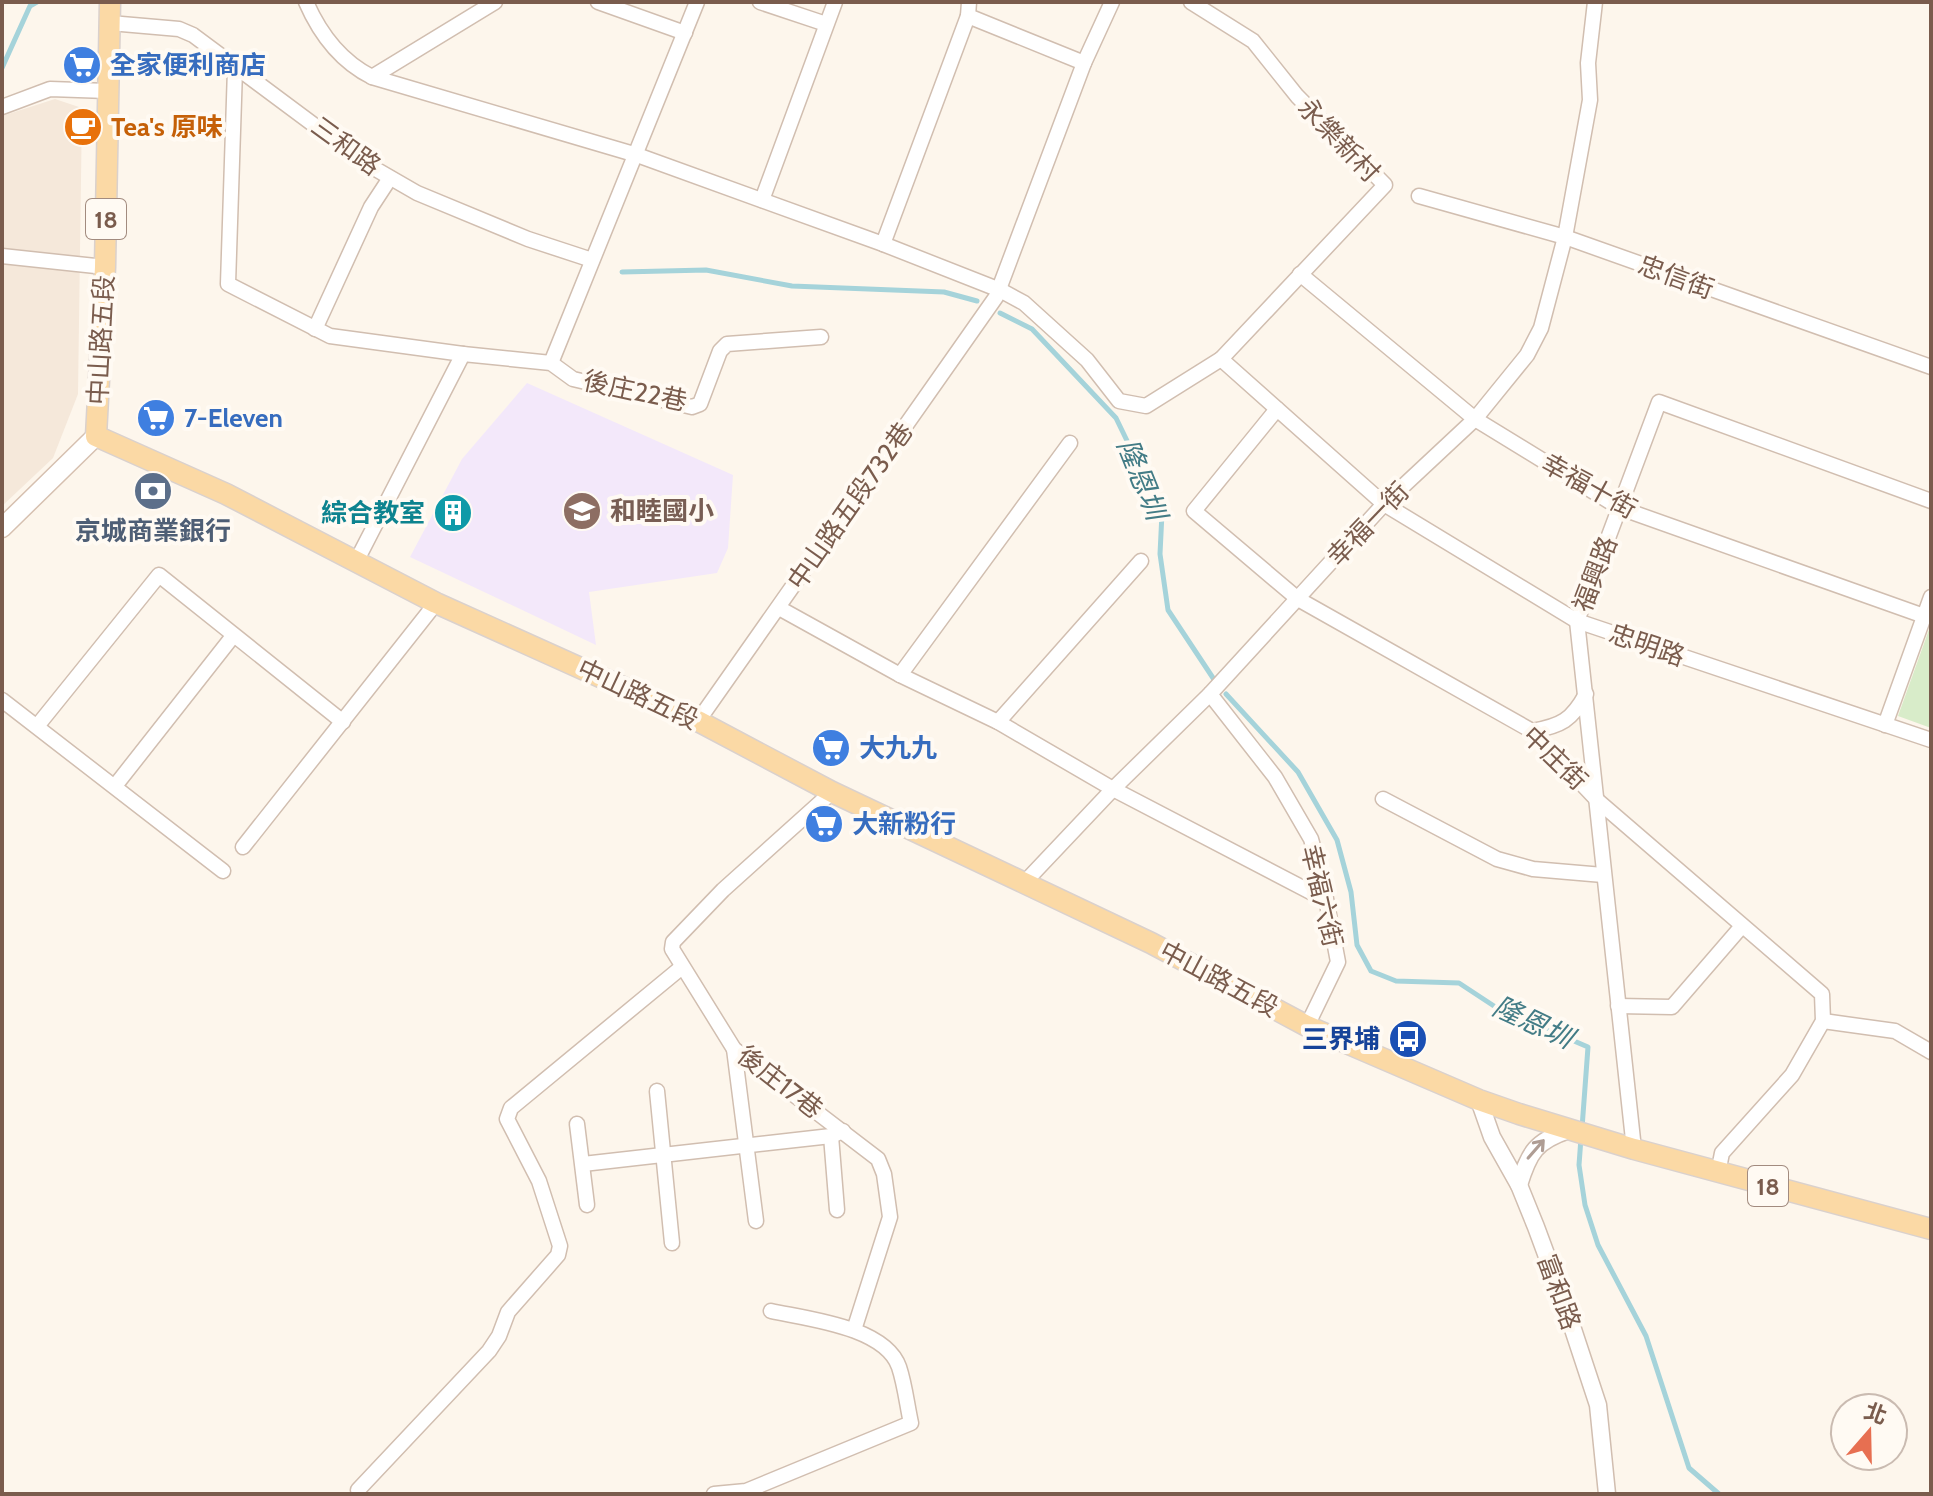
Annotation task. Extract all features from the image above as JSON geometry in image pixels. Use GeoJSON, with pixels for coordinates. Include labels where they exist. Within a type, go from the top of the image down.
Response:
{"type":"FeatureCollection","features":[{"type":"Feature","properties":{"kind":"main road","name":"中山路五段"},"geometry":{"type":"LineString","coordinates":[[110,2],[105,267],[96,436],[226,494],[436,603],[698,721],[832,792],[1151,943],[1307,1026],[1479,1100],[1571,1130]]}},
{"type":"Feature","properties":{"kind":"main road"},"geometry":{"type":"LineString","coordinates":[[2,528],[96,436]]}},
{"type":"Feature","properties":{"kind":"main road","name":"18"},"geometry":{"type":"LineString","coordinates":[[1571,1130],[1718,1173],[1931,1229]]}},
{"type":"Feature","properties":{"kind":"street","name":"永樂新村"},"geometry":{"type":"LineString","coordinates":[[306,2],[328,43],[355,68],[372,77],[637,155],[1000,290],[1024,303],[1087,360],[1119,401],[1146,406],[1221,359],[1385,185],[1297,96],[1253,41],[1191,2]]}},
{"type":"Feature","properties":{"kind":"street"},"geometry":{"type":"LineString","coordinates":[[372,77],[495,2]]}},
{"type":"Feature","properties":{"kind":"street"},"geometry":{"type":"LineString","coordinates":[[598,2],[685,33]]}},
{"type":"Feature","properties":{"kind":"street"},"geometry":{"type":"LineString","coordinates":[[551,363],[697,2]]}},
{"type":"Feature","properties":{"kind":"street"},"geometry":{"type":"LineString","coordinates":[[760,2],[826,24]]}},
{"type":"Feature","properties":{"kind":"street"},"geometry":{"type":"LineString","coordinates":[[762,200],[835,2]]}},
{"type":"Feature","properties":{"kind":"street"},"geometry":{"type":"LineString","coordinates":[[1000,290],[1084,63],[1112,2]]}},
{"type":"Feature","properties":{"kind":"street","name":"幸福一街"},"geometry":{"type":"LineString","coordinates":[[1025,882],[1113,789],[1210,694],[1384,504],[1475,419],[1527,355],[1541,328],[1565,237],[1590,100],[1588,63],[1595,2]]}},
{"type":"Feature","properties":{"kind":"street"},"geometry":{"type":"LineString","coordinates":[[883,244],[969,9],[1084,63]]}},
{"type":"Feature","properties":{"kind":"street","name":"三和路"},"geometry":{"type":"LineString","coordinates":[[110,23],[179,29],[193,35],[235,69],[390,178],[417,193],[528,239],[592,260]]}},
{"type":"Feature","properties":{"kind":"street","name":"後庄22巷"},"geometry":{"type":"LineString","coordinates":[[235,69],[228,284],[330,336],[551,363],[573,379],[692,407],[700,404],[720,351],[727,344],[821,337]]}},
{"type":"Feature","properties":{"kind":"street"},"geometry":{"type":"LineString","coordinates":[[2,107],[50,89],[107,91]]}},
{"type":"Feature","properties":{"kind":"street"},"geometry":{"type":"LineString","coordinates":[[315,329],[371,207],[390,178]]}},
{"type":"Feature","properties":{"kind":"street","name":"忠信街"},"geometry":{"type":"LineString","coordinates":[[1419,196],[1565,237],[1931,367]]}},
{"type":"Feature","properties":{"kind":"street"},"geometry":{"type":"LineString","coordinates":[[2,256],[105,267]]}},
{"type":"Feature","properties":{"kind":"street","name":"幸福十街"},"geometry":{"type":"LineString","coordinates":[[1300,274],[1475,419],[1620,508],[1924,616]]}},
{"type":"Feature","properties":{"kind":"street","name":"中山路五段732巷"},"geometry":{"type":"LineString","coordinates":[[698,721],[1000,290]]}},
{"type":"Feature","properties":{"kind":"street"},"geometry":{"type":"LineString","coordinates":[[357,560],[463,354]]}},
{"type":"Feature","properties":{"kind":"street"},"geometry":{"type":"LineString","coordinates":[[1221,359],[1384,504]]}},
{"type":"Feature","properties":{"kind":"street","name":"福興路"},"geometry":{"type":"LineString","coordinates":[[1634,1149],[1577,621],[1659,402],[1931,501]]}},
{"type":"Feature","properties":{"kind":"street","name":"中庄街"},"geometry":{"type":"LineString","coordinates":[[1277,409],[1194,511],[1298,599],[1532,731],[1598,801],[1822,994],[1823,1021]]}},
{"type":"Feature","properties":{"kind":"street"},"geometry":{"type":"LineString","coordinates":[[900,675],[1070,443]]}},
{"type":"Feature","properties":{"kind":"street","name":"忠明路"},"geometry":{"type":"LineString","coordinates":[[1384,504],[1577,621],[1931,740]]}},
{"type":"Feature","properties":{"kind":"street"},"geometry":{"type":"LineString","coordinates":[[998,722],[1141,561]]}},
{"type":"Feature","properties":{"kind":"street"},"geometry":{"type":"LineString","coordinates":[[38,725],[159,575],[343,722]]}},
{"type":"Feature","properties":{"kind":"street"},"geometry":{"type":"LineString","coordinates":[[1885,725],[1931,597]]}},
{"type":"Feature","properties":{"kind":"street"},"geometry":{"type":"LineString","coordinates":[[243,847],[436,603]]}},
{"type":"Feature","properties":{"kind":"street"},"geometry":{"type":"LineString","coordinates":[[779,608],[900,675],[998,722],[1113,789],[1324,899]]}},
{"type":"Feature","properties":{"kind":"street"},"geometry":{"type":"LineString","coordinates":[[115,786],[233,636]]}},
{"type":"Feature","properties":{"kind":"street","name":"幸福六街"},"geometry":{"type":"LineString","coordinates":[[1210,694],[1275,777],[1311,839],[1338,962],[1307,1026]]}},
{"type":"Feature","properties":{"kind":"street"},"geometry":{"type":"LineString","coordinates":[[1532,731],[1549,728],[1575,714],[1586,694]]}},
{"type":"Feature","properties":{"kind":"street"},"geometry":{"type":"LineString","coordinates":[[2,700],[223,871]]}},
{"type":"Feature","properties":{"kind":"street"},"geometry":{"type":"LineString","coordinates":[[358,1490],[489,1351],[499,1336],[508,1312],[558,1255],[560,1246],[539,1181],[507,1119],[511,1108],[682,967],[672,949],[673,942],[723,890],[832,792]]}},
{"type":"Feature","properties":{"kind":"street"},"geometry":{"type":"LineString","coordinates":[[1383,799],[1497,859],[1533,869],[1603,875]]}},
{"type":"Feature","properties":{"kind":"street"},"geometry":{"type":"LineString","coordinates":[[1618,1006],[1672,1007],[1742,926]]}},
{"type":"Feature","properties":{"kind":"street","name":"後庄17巷"},"geometry":{"type":"LineString","coordinates":[[682,967],[734,1049],[837,1133],[878,1159],[884,1174],[890,1217],[854,1330]]}},
{"type":"Feature","properties":{"kind":"street"},"geometry":{"type":"LineString","coordinates":[[1718,1173],[1722,1153],[1792,1075],[1823,1021],[1895,1031],[1931,1052]]}},
{"type":"Feature","properties":{"kind":"street"},"geometry":{"type":"LineString","coordinates":[[734,1049],[756,1221]]}},
{"type":"Feature","properties":{"kind":"street"},"geometry":{"type":"LineString","coordinates":[[657,1091],[672,1243]]}},
{"type":"Feature","properties":{"kind":"street","name":"富和路"},"geometry":{"type":"LineString","coordinates":[[1479,1100],[1492,1137],[1519,1185],[1566,1308],[1598,1405],[1607,1494]]}},
{"type":"Feature","properties":{"kind":"street"},"geometry":{"type":"LineString","coordinates":[[577,1124],[587,1205]]}},
{"type":"Feature","properties":{"kind":"street"},"geometry":{"type":"LineString","coordinates":[[1519,1185],[1534,1149],[1547,1137],[1571,1130]]}},
{"type":"Feature","properties":{"kind":"street"},"geometry":{"type":"LineString","coordinates":[[583,1164],[837,1133],[837,1210]]}},
{"type":"Feature","properties":{"kind":"street"},"geometry":{"type":"LineString","coordinates":[[714,1494],[746,1491],[911,1423],[899,1365],[887,1348],[854,1330],[771,1311]]}},
{"type":"Feature","properties":{"kind":"shaded area"},"geometry":{"type":"Polygon","coordinates":[[[55,99],[82,108],[78,394],[53,458],[2,506],[2,116],[55,99]]]}},
{"type":"Feature","properties":{"kind":"shaded area","name":"和睦國小"},"geometry":{"type":"Polygon","coordinates":[[[527,383],[733,475],[728,548],[717,573],[589,592],[596,645],[410,557],[462,459],[527,383]]]}},
{"type":"Feature","properties":{"kind":"green space"},"geometry":{"type":"Polygon","coordinates":[[[1931,624],[1931,728],[1898,716],[1931,624]]]}},
{"type":"Feature","properties":{"kind":"waterway","name":"隆恩圳"},"geometry":{"type":"LineString","coordinates":[[2,68],[30,6],[37,2]]}},
{"type":"Feature","properties":{"kind":"waterway","name":"隆恩圳"},"geometry":{"type":"LineString","coordinates":[[622,272],[706,270],[792,286],[944,292],[977,301]]}},
{"type":"Feature","properties":{"kind":"waterway","name":"隆恩圳"},"geometry":{"type":"LineString","coordinates":[[1000,313],[1032,329],[1116,418],[1162,513],[1160,554],[1168,610],[1217,684]]}},
{"type":"Feature","properties":{"kind":"waterway","name":"隆恩圳"},"geometry":{"type":"LineString","coordinates":[[1226,694],[1298,772],[1337,840],[1351,892],[1357,945],[1371,971],[1396,981],[1459,983],[1497,1008],[1588,1047],[1582,1128]]}},
{"type":"Feature","properties":{"kind":"waterway","name":"隆恩圳"},"geometry":{"type":"LineString","coordinates":[[1581,1138],[1579,1165],[1585,1205],[1598,1245],[1646,1336],[1689,1468],[1719,1494]]}},
{"type":"Feature","properties":{"kind":"place","name":"全家便利商店"},"geometry":{"type":"Point","coordinates":[82,65]}},
{"type":"Feature","properties":{"kind":"place","name":"Tea's 原味"},"geometry":{"type":"Point","coordinates":[83,127]}},
{"type":"Feature","properties":{"kind":"place","name":"7-Eleven"},"geometry":{"type":"Point","coordinates":[156,418]}},
{"type":"Feature","properties":{"kind":"place","name":"京城商業銀行"},"geometry":{"type":"Point","coordinates":[153,491]}},
{"type":"Feature","properties":{"kind":"place","name":"和睦國小"},"geometry":{"type":"Point","coordinates":[582,511]}},
{"type":"Feature","properties":{"kind":"place","name":"綜合教室"},"geometry":{"type":"Point","coordinates":[453,513]}},
{"type":"Feature","properties":{"kind":"place","name":"大九九"},"geometry":{"type":"Point","coordinates":[831,748]}},
{"type":"Feature","properties":{"kind":"place","name":"大新粉行"},"geometry":{"type":"Point","coordinates":[824,824]}},
{"type":"Feature","properties":{"kind":"place","name":"三界埔"},"geometry":{"type":"Point","coordinates":[1408,1039]}}]}
